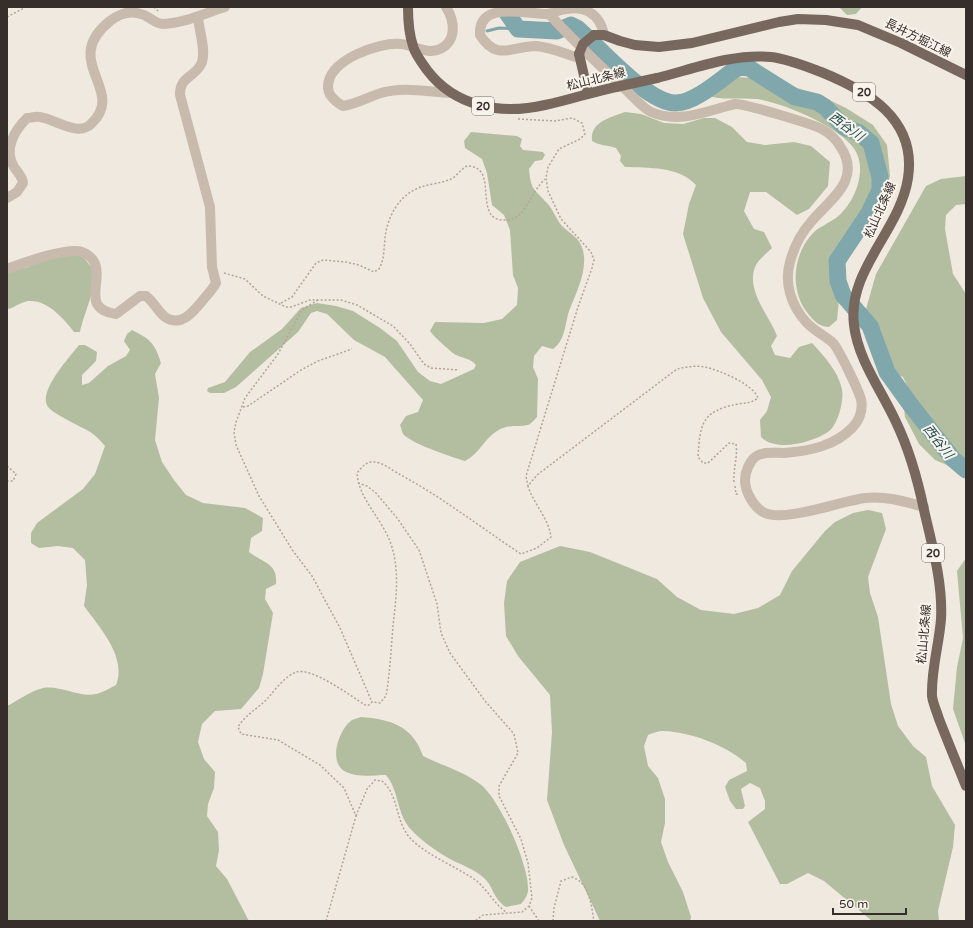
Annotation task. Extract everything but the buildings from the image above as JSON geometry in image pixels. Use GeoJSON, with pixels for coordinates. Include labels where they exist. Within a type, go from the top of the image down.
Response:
{"type":"FeatureCollection","features":[{"type":"Feature","properties":{"kind":"main road","name":"松山北条線"},"geometry":{"type":"LineString","coordinates":[[408,7],[413,47],[422,64],[434,80],[451,94],[476,104],[496,108],[545,106],[588,93],[657,78],[733,58],[770,57],[808,67],[842,80],[867,94],[884,106],[896,123],[905,140],[909,159],[908,179],[890,227],[860,281],[855,297],[854,326],[862,356],[897,424],[924,507],[940,586],[941,619],[935,653],[932,698],[966,786]]}},
{"type":"Feature","properties":{"kind":"main road","name":"長井方堀江線"},"geometry":{"type":"LineString","coordinates":[[579,56],[583,44],[594,35],[604,35],[620,42],[659,47],[692,43],[778,22],[798,19],[826,20],[858,25],[902,42],[966,75]]}},
{"type":"Feature","properties":{"kind":"main road"},"geometry":{"type":"LineString","coordinates":[[579,56],[588,93]]}},
{"type":"Feature","properties":{"kind":"street"},"geometry":{"type":"LineString","coordinates":[[7,198],[17,192],[23,183],[23,178],[13,165],[9,151],[10,142],[27,118],[40,117],[70,127],[83,129],[89,127],[94,121],[103,101],[103,93],[90,62],[89,51],[100,31],[111,21],[125,13],[134,12],[163,24],[198,17],[225,7]]}},
{"type":"Feature","properties":{"kind":"street"},"geometry":{"type":"LineString","coordinates":[[446,7],[451,15],[453,23],[451,40],[439,50],[430,51],[402,44],[368,49],[355,54],[334,71],[329,79],[328,90],[332,98],[343,106],[355,103],[382,92],[404,89],[451,94]]}},
{"type":"Feature","properties":{"kind":"street"},"geometry":{"type":"LineString","coordinates":[[579,56],[536,46],[499,51],[491,48],[480,35],[482,22],[486,16],[501,8],[549,14],[560,10],[581,8],[597,17],[602,25],[604,35]]}},
{"type":"Feature","properties":{"kind":"street"},"geometry":{"type":"LineString","coordinates":[[549,14],[614,79],[651,112],[677,118],[688,118],[736,104],[822,129],[835,138],[843,149],[847,165],[847,179],[838,195],[822,210],[798,240],[790,262],[787,283],[792,300],[806,322],[833,344],[837,350],[861,399],[862,412],[856,423],[842,437],[823,446],[793,452],[764,454],[754,458],[748,468],[745,480],[748,494],[752,502],[765,513],[782,516],[864,498],[890,497],[924,507]]}},
{"type":"Feature","properties":{"kind":"street"},"geometry":{"type":"LineString","coordinates":[[7,269],[53,255],[76,251],[86,254],[92,258],[96,266],[97,304],[102,309],[116,314],[140,296],[146,296],[165,317],[173,320],[188,317],[213,289],[216,283],[212,267],[210,207],[180,95],[182,83],[201,64],[203,55],[198,17]]}},
{"type":"Feature","properties":{"kind":"path"},"geometry":{"type":"LineString","coordinates":[[7,17],[26,7]]}},
{"type":"Feature","properties":{"kind":"path"},"geometry":{"type":"LineString","coordinates":[[356,816],[344,788],[320,765],[278,740],[241,734],[238,727],[243,719],[257,708],[288,677],[297,672],[308,672],[340,688],[365,705],[372,702],[380,704],[386,696],[397,601],[396,574],[392,546],[386,529],[360,490],[358,483],[357,473],[368,462],[375,462],[436,495],[521,554],[537,548],[551,537],[550,530],[531,496],[526,476],[594,260],[591,252],[561,219],[548,191],[546,178],[548,167],[559,149],[580,139],[585,134],[585,128],[582,122],[572,118],[555,121],[518,119]]}},
{"type":"Feature","properties":{"kind":"path"},"geometry":{"type":"LineString","coordinates":[[281,303],[292,297],[316,263],[334,260],[359,265],[374,272],[379,269],[383,257],[383,243],[391,215],[403,198],[416,190],[451,179],[467,166],[474,167],[480,172],[484,182],[488,209],[494,217],[502,220],[510,220],[521,213],[538,186],[546,178]]}},
{"type":"Feature","properties":{"kind":"path"},"geometry":{"type":"LineString","coordinates":[[215,276],[225,273],[245,279],[263,296],[281,303],[286,307],[291,307],[310,300],[341,300],[370,311],[393,326],[410,344],[424,364],[430,368],[459,370]]}},
{"type":"Feature","properties":{"kind":"path"},"geometry":{"type":"LineString","coordinates":[[318,300],[302,310],[278,354],[245,398],[234,432],[236,445],[259,496],[293,551],[312,576],[340,628],[372,702]]}},
{"type":"Feature","properties":{"kind":"path"},"geometry":{"type":"LineString","coordinates":[[243,407],[248,406],[312,364],[352,349]]}},
{"type":"Feature","properties":{"kind":"path"},"geometry":{"type":"LineString","coordinates":[[528,486],[537,475],[677,369],[691,366],[704,366],[726,374],[756,391],[758,398],[753,402],[721,407],[711,413],[703,422],[699,441],[698,457],[702,463],[708,463],[729,443],[736,444],[737,452],[733,471],[736,494],[748,494]]}},
{"type":"Feature","properties":{"kind":"path"},"geometry":{"type":"LineString","coordinates":[[7,466],[16,474],[16,478],[13,481],[7,480]]}},
{"type":"Feature","properties":{"kind":"path"},"geometry":{"type":"LineString","coordinates":[[358,483],[367,486],[376,493],[397,518],[419,550],[437,604],[441,633],[450,654],[485,701],[514,734],[518,753],[499,786],[499,796],[521,839],[528,863],[532,898],[529,906],[522,912],[483,915],[475,921]]}},
{"type":"Feature","properties":{"kind":"path"},"geometry":{"type":"LineString","coordinates":[[326,921],[356,816],[368,789],[375,780],[382,781],[392,793],[398,814],[410,838],[422,848],[482,885],[498,907],[507,914]]}},
{"type":"Feature","properties":{"kind":"path"},"geometry":{"type":"LineString","coordinates":[[553,921],[554,908],[561,881],[572,877],[584,885],[589,898],[594,921]]}},
{"type":"Feature","properties":{"kind":"path"},"geometry":{"type":"LineString","coordinates":[[529,906],[539,921]]}},
{"type":"Feature","properties":{"kind":"green space"},"geometry":{"type":"Polygon","coordinates":[[[839,7],[862,7],[856,14],[847,15],[839,7]]]}},
{"type":"Feature","properties":{"kind":"green space"},"geometry":{"type":"Polygon","coordinates":[[[721,76],[767,79],[817,94],[846,108],[873,125],[887,145],[890,176],[882,205],[865,227],[847,257],[841,280],[837,320],[829,327],[818,324],[804,308],[797,289],[796,269],[802,250],[813,233],[843,212],[853,196],[859,177],[859,158],[848,141],[837,132],[810,117],[781,105],[751,98],[724,98],[706,95],[704,90],[709,81],[721,76]]]}},
{"type":"Feature","properties":{"kind":"green space"},"geometry":{"type":"Polygon","coordinates":[[[625,112],[641,114],[664,123],[683,124],[704,118],[715,118],[732,127],[747,142],[765,145],[794,142],[811,146],[830,162],[828,186],[809,209],[797,215],[766,192],[750,192],[744,211],[754,229],[764,232],[772,248],[756,264],[753,276],[756,294],[777,336],[771,346],[775,355],[790,358],[799,347],[812,343],[830,364],[840,382],[842,389],[842,400],[840,412],[832,429],[828,432],[812,440],[784,445],[767,442],[761,437],[760,420],[767,411],[771,397],[762,380],[721,332],[703,298],[683,234],[689,204],[696,185],[681,174],[672,171],[653,168],[625,167],[620,161],[621,156],[616,148],[601,145],[592,141],[592,135],[597,125],[607,119],[625,112]]]}},
{"type":"Feature","properties":{"kind":"green space"},"geometry":{"type":"Polygon","coordinates":[[[471,132],[517,136],[522,139],[520,146],[523,150],[543,152],[545,155],[542,160],[535,161],[529,169],[532,185],[549,205],[562,226],[578,240],[584,257],[582,276],[569,311],[560,342],[553,349],[542,346],[534,356],[533,367],[538,379],[537,417],[530,424],[509,427],[497,431],[488,438],[470,458],[465,461],[432,450],[415,442],[403,434],[400,425],[406,416],[418,412],[423,400],[385,357],[354,340],[327,314],[317,311],[311,313],[298,332],[236,387],[224,393],[210,393],[207,391],[208,388],[225,382],[250,352],[282,329],[301,308],[317,303],[353,311],[380,328],[397,341],[418,372],[430,381],[441,384],[474,369],[476,365],[474,363],[454,354],[430,331],[435,322],[484,323],[502,319],[517,305],[518,288],[513,275],[510,230],[504,215],[492,205],[487,173],[482,159],[465,148],[464,141],[471,132]]]}},
{"type":"Feature","properties":{"kind":"green space"},"geometry":{"type":"Polygon","coordinates":[[[966,176],[966,204],[956,205],[946,215],[945,229],[953,274],[966,294],[966,473],[935,460],[919,444],[905,417],[903,401],[908,387],[903,377],[884,369],[869,339],[866,309],[876,274],[926,186],[941,179],[966,176]]]}},
{"type":"Feature","properties":{"kind":"green space"},"geometry":{"type":"Polygon","coordinates":[[[63,254],[83,256],[94,272],[94,285],[80,332],[74,332],[55,311],[43,304],[27,301],[9,309],[7,308],[7,271],[28,267],[40,260],[63,254]]]}},
{"type":"Feature","properties":{"kind":"green space"},"geometry":{"type":"Polygon","coordinates":[[[132,330],[151,342],[161,363],[155,374],[159,398],[155,440],[162,462],[186,495],[203,503],[245,508],[263,518],[262,531],[251,538],[249,552],[268,564],[275,572],[276,577],[276,584],[266,589],[265,599],[273,613],[263,674],[259,688],[241,709],[215,711],[202,724],[198,742],[204,759],[215,772],[214,788],[208,804],[207,816],[218,832],[219,850],[216,866],[227,879],[249,921],[7,921],[7,706],[29,693],[43,688],[56,688],[90,695],[103,692],[116,685],[118,674],[118,664],[110,643],[84,606],[87,585],[85,560],[73,548],[58,546],[39,548],[31,543],[31,533],[37,523],[83,489],[95,474],[105,446],[90,432],[51,410],[46,402],[47,394],[55,376],[79,345],[85,345],[97,352],[96,361],[82,375],[82,385],[89,383],[108,366],[126,356],[130,350],[124,341],[127,334],[132,330]]]}},
{"type":"Feature","properties":{"kind":"green space"},"geometry":{"type":"Polygon","coordinates":[[[868,510],[882,513],[886,529],[868,577],[870,593],[878,617],[891,704],[898,726],[913,746],[926,757],[932,786],[955,825],[953,847],[938,911],[939,921],[872,921],[824,881],[808,873],[787,884],[780,884],[748,822],[765,809],[765,801],[760,788],[750,783],[741,789],[745,806],[743,809],[736,809],[730,801],[725,787],[729,780],[747,771],[746,763],[738,756],[718,745],[685,734],[663,731],[648,735],[644,746],[648,766],[658,778],[665,799],[665,823],[661,842],[668,862],[683,892],[691,917],[690,921],[600,921],[564,845],[547,800],[552,732],[550,695],[518,656],[506,636],[504,603],[507,581],[520,562],[560,546],[590,552],[657,579],[677,597],[701,610],[734,614],[758,608],[780,595],[792,571],[825,531],[835,522],[853,513],[868,510]]]}},
{"type":"Feature","properties":{"kind":"green space"},"geometry":{"type":"Polygon","coordinates":[[[966,558],[966,746],[953,709],[957,667],[963,638],[957,571],[966,558]]]}},
{"type":"Feature","properties":{"kind":"green space"},"geometry":{"type":"Polygon","coordinates":[[[361,717],[391,722],[399,726],[407,731],[413,738],[419,746],[423,756],[473,779],[488,792],[505,818],[524,866],[528,891],[521,904],[506,907],[498,900],[484,878],[473,870],[441,854],[417,835],[404,820],[393,787],[386,775],[356,775],[346,772],[340,768],[336,754],[339,738],[347,724],[352,720],[361,717]]]}},
{"type":"Feature","properties":{"kind":"waterway","name":"西谷川"},"geometry":{"type":"LineString","coordinates":[[503,7],[518,29],[557,31],[571,25],[577,28],[638,85],[665,101],[676,103],[691,99],[734,70],[741,67],[749,68],[795,97],[817,102],[825,107],[844,127],[859,133],[871,143],[880,177],[880,190],[869,213],[837,261],[838,281],[843,295],[870,326],[887,372],[953,459],[966,470]]}},
{"type":"Feature","properties":{"kind":"waterway"},"geometry":{"type":"LineString","coordinates":[[487,31],[499,28],[518,29]]}}]}
